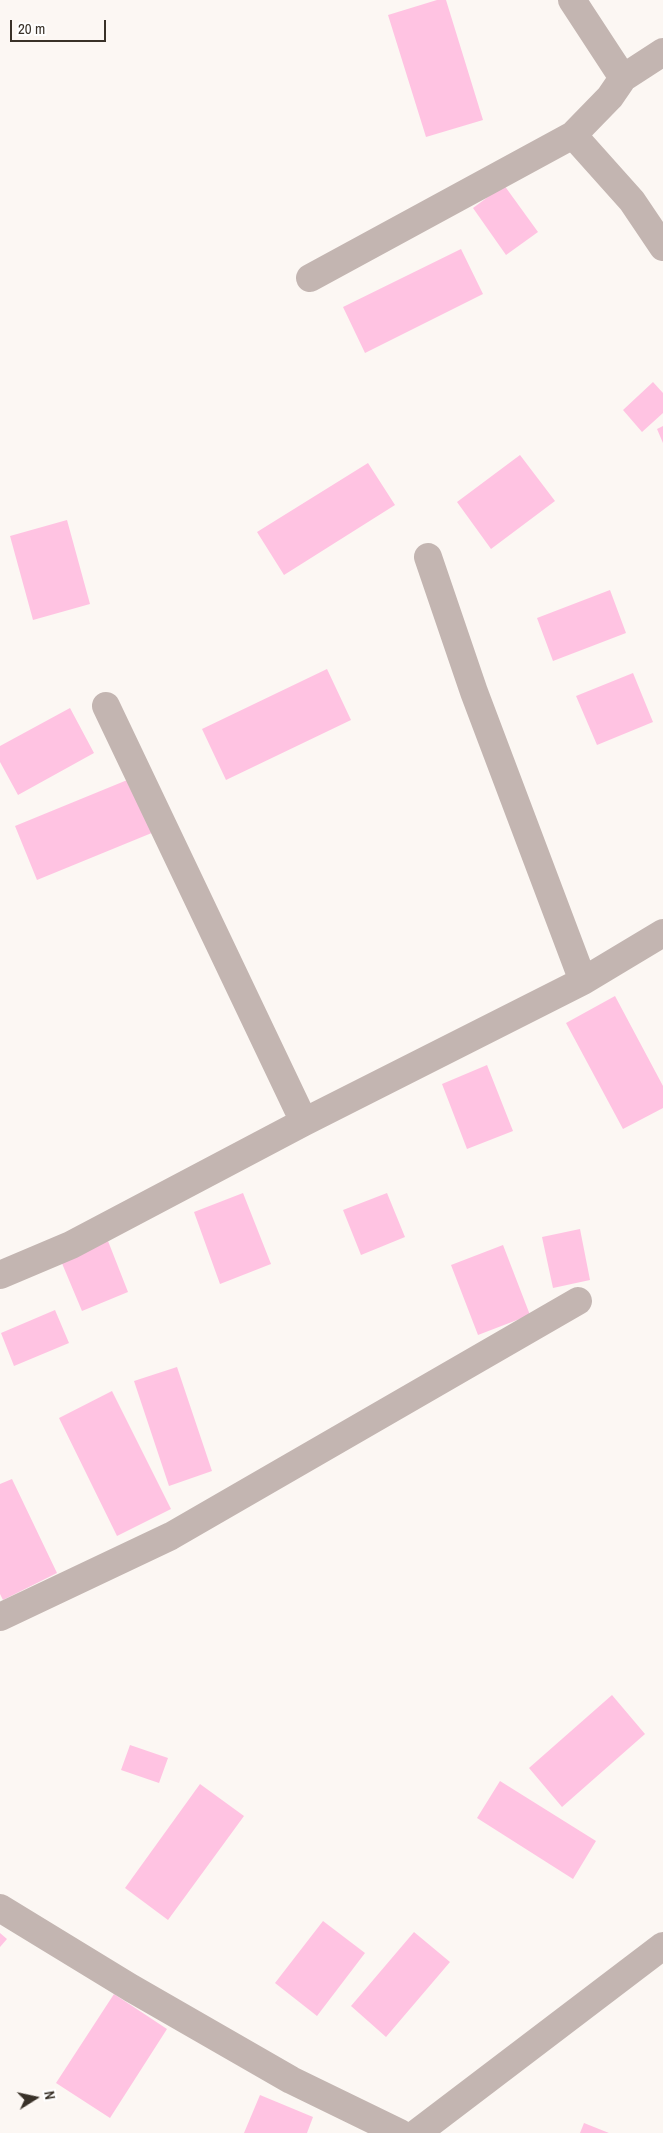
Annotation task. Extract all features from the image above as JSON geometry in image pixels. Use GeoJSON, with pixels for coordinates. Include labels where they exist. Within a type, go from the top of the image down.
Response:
{"type":"FeatureCollection","features":[{"type":"Feature","properties":{"kind":"street"},"geometry":{"type":"LineString","coordinates":[[572,0],[623,78]]}},
{"type":"Feature","properties":{"kind":"street"},"geometry":{"type":"LineString","coordinates":[[310,278],[573,135],[610,97],[623,78],[663,52]]}},
{"type":"Feature","properties":{"kind":"street"},"geometry":{"type":"LineString","coordinates":[[573,135],[632,201],[663,247]]}},
{"type":"Feature","properties":{"kind":"street"},"geometry":{"type":"LineString","coordinates":[[428,557],[474,692],[583,981]]}},
{"type":"Feature","properties":{"kind":"street"},"geometry":{"type":"LineString","coordinates":[[106,706],[304,1122]]}},
{"type":"Feature","properties":{"kind":"street"},"geometry":{"type":"LineString","coordinates":[[0,1275],[71,1245],[304,1122],[583,981],[663,933]]}},
{"type":"Feature","properties":{"kind":"street"},"geometry":{"type":"LineString","coordinates":[[0,1616],[171,1536],[578,1301]]}},
{"type":"Feature","properties":{"kind":"street"},"geometry":{"type":"LineString","coordinates":[[0,1908],[131,1988],[291,2080],[400,2133]]}},
{"type":"Feature","properties":{"kind":"street"},"geometry":{"type":"LineString","coordinates":[[417,2133],[654,1953]]}},
{"type":"Feature","properties":{"kind":"building"},"geometry":{"type":"Polygon","coordinates":[[[437,0],[446,0],[483,120],[426,137],[388,15],[437,0]]]}},
{"type":"Feature","properties":{"kind":"building"},"geometry":{"type":"Polygon","coordinates":[[[504,185],[538,232],[506,255],[473,208],[504,185]]]}},
{"type":"Feature","properties":{"kind":"building"},"geometry":{"type":"Polygon","coordinates":[[[461,249],[483,294],[365,353],[343,307],[461,249]]]}},
{"type":"Feature","properties":{"kind":"building"},"geometry":{"type":"Polygon","coordinates":[[[653,382],[663,393],[663,413],[642,432],[623,410],[653,382]]]}},
{"type":"Feature","properties":{"kind":"building"},"geometry":{"type":"Polygon","coordinates":[[[663,426],[663,443],[657,429],[663,426]]]}},
{"type":"Feature","properties":{"kind":"building"},"geometry":{"type":"Polygon","coordinates":[[[520,455],[555,501],[491,549],[457,502],[520,455]]]}},
{"type":"Feature","properties":{"kind":"building"},"geometry":{"type":"Polygon","coordinates":[[[368,463],[395,505],[284,575],[257,532],[368,463]]]}},
{"type":"Feature","properties":{"kind":"building"},"geometry":{"type":"Polygon","coordinates":[[[67,520],[90,604],[33,620],[10,536],[67,520]]]}},
{"type":"Feature","properties":{"kind":"building"},"geometry":{"type":"Polygon","coordinates":[[[610,590],[626,633],[553,661],[537,618],[610,590]]]}},
{"type":"Feature","properties":{"kind":"building"},"geometry":{"type":"Polygon","coordinates":[[[327,669],[351,720],[226,780],[202,729],[327,669]]]}},
{"type":"Feature","properties":{"kind":"building"},"geometry":{"type":"Polygon","coordinates":[[[633,673],[653,722],[597,745],[576,696],[633,673]]]}},
{"type":"Feature","properties":{"kind":"building"},"geometry":{"type":"Polygon","coordinates":[[[70,708],[94,753],[18,795],[0,762],[0,746],[70,708]]]}},
{"type":"Feature","properties":{"kind":"building"},"geometry":{"type":"Polygon","coordinates":[[[137,776],[159,830],[37,880],[15,826],[137,776]]]}},
{"type":"Feature","properties":{"kind":"building"},"geometry":{"type":"Polygon","coordinates":[[[615,996],[663,1086],[663,1108],[623,1129],[566,1023],[615,996]]]}},
{"type":"Feature","properties":{"kind":"building"},"geometry":{"type":"Polygon","coordinates":[[[487,1065],[513,1131],[467,1149],[442,1084],[487,1065]]]}},
{"type":"Feature","properties":{"kind":"building"},"geometry":{"type":"Polygon","coordinates":[[[243,1193],[271,1264],[220,1284],[194,1212],[243,1193]]]}},
{"type":"Feature","properties":{"kind":"building"},"geometry":{"type":"Polygon","coordinates":[[[387,1193],[405,1237],[361,1255],[343,1210],[387,1193]]]}},
{"type":"Feature","properties":{"kind":"building"},"geometry":{"type":"Polygon","coordinates":[[[580,1229],[590,1280],[553,1288],[542,1237],[580,1229]]]}},
{"type":"Feature","properties":{"kind":"building"},"geometry":{"type":"Polygon","coordinates":[[[108,1241],[128,1292],[82,1311],[61,1261],[108,1241]]]}},
{"type":"Feature","properties":{"kind":"building"},"geometry":{"type":"Polygon","coordinates":[[[503,1245],[530,1315],[478,1335],[451,1265],[503,1245]]]}},
{"type":"Feature","properties":{"kind":"building"},"geometry":{"type":"Polygon","coordinates":[[[55,1310],[69,1343],[14,1366],[1,1333],[55,1310]]]}},
{"type":"Feature","properties":{"kind":"building"},"geometry":{"type":"Polygon","coordinates":[[[177,1367],[212,1471],[169,1486],[134,1381],[177,1367]]]}},
{"type":"Feature","properties":{"kind":"building"},"geometry":{"type":"Polygon","coordinates":[[[112,1391],[171,1509],[117,1536],[59,1418],[112,1391]]]}},
{"type":"Feature","properties":{"kind":"building"},"geometry":{"type":"Polygon","coordinates":[[[12,1479],[57,1573],[3,1600],[0,1594],[0,1484],[12,1479]]]}},
{"type":"Feature","properties":{"kind":"building"},"geometry":{"type":"Polygon","coordinates":[[[612,1695],[645,1734],[562,1807],[529,1768],[612,1695]]]}},
{"type":"Feature","properties":{"kind":"building"},"geometry":{"type":"Polygon","coordinates":[[[130,1745],[168,1758],[159,1783],[121,1770],[130,1745]]]}},
{"type":"Feature","properties":{"kind":"building"},"geometry":{"type":"Polygon","coordinates":[[[500,1781],[596,1841],[573,1879],[477,1818],[500,1781]]]}},
{"type":"Feature","properties":{"kind":"building"},"geometry":{"type":"Polygon","coordinates":[[[200,1784],[244,1816],[168,1920],[125,1888],[200,1784]]]}},
{"type":"Feature","properties":{"kind":"building"},"geometry":{"type":"Polygon","coordinates":[[[323,1921],[365,1953],[317,2016],[275,1983],[323,1921]]]}},
{"type":"Feature","properties":{"kind":"building"},"geometry":{"type":"Polygon","coordinates":[[[414,1932],[450,1962],[386,2037],[351,2006],[414,1932]]]}},
{"type":"Feature","properties":{"kind":"building"},"geometry":{"type":"Polygon","coordinates":[[[0,1933],[7,1939],[0,1947],[0,1933]]]}},
{"type":"Feature","properties":{"kind":"building"},"geometry":{"type":"Polygon","coordinates":[[[114,1994],[167,2029],[110,2118],[56,2083],[114,1994]]]}},
{"type":"Feature","properties":{"kind":"building"},"geometry":{"type":"Polygon","coordinates":[[[260,2095],[313,2117],[307,2133],[244,2133],[260,2095]]]}},
{"type":"Feature","properties":{"kind":"building"},"geometry":{"type":"Polygon","coordinates":[[[584,2123],[609,2133],[580,2133],[584,2123]]]}}]}
